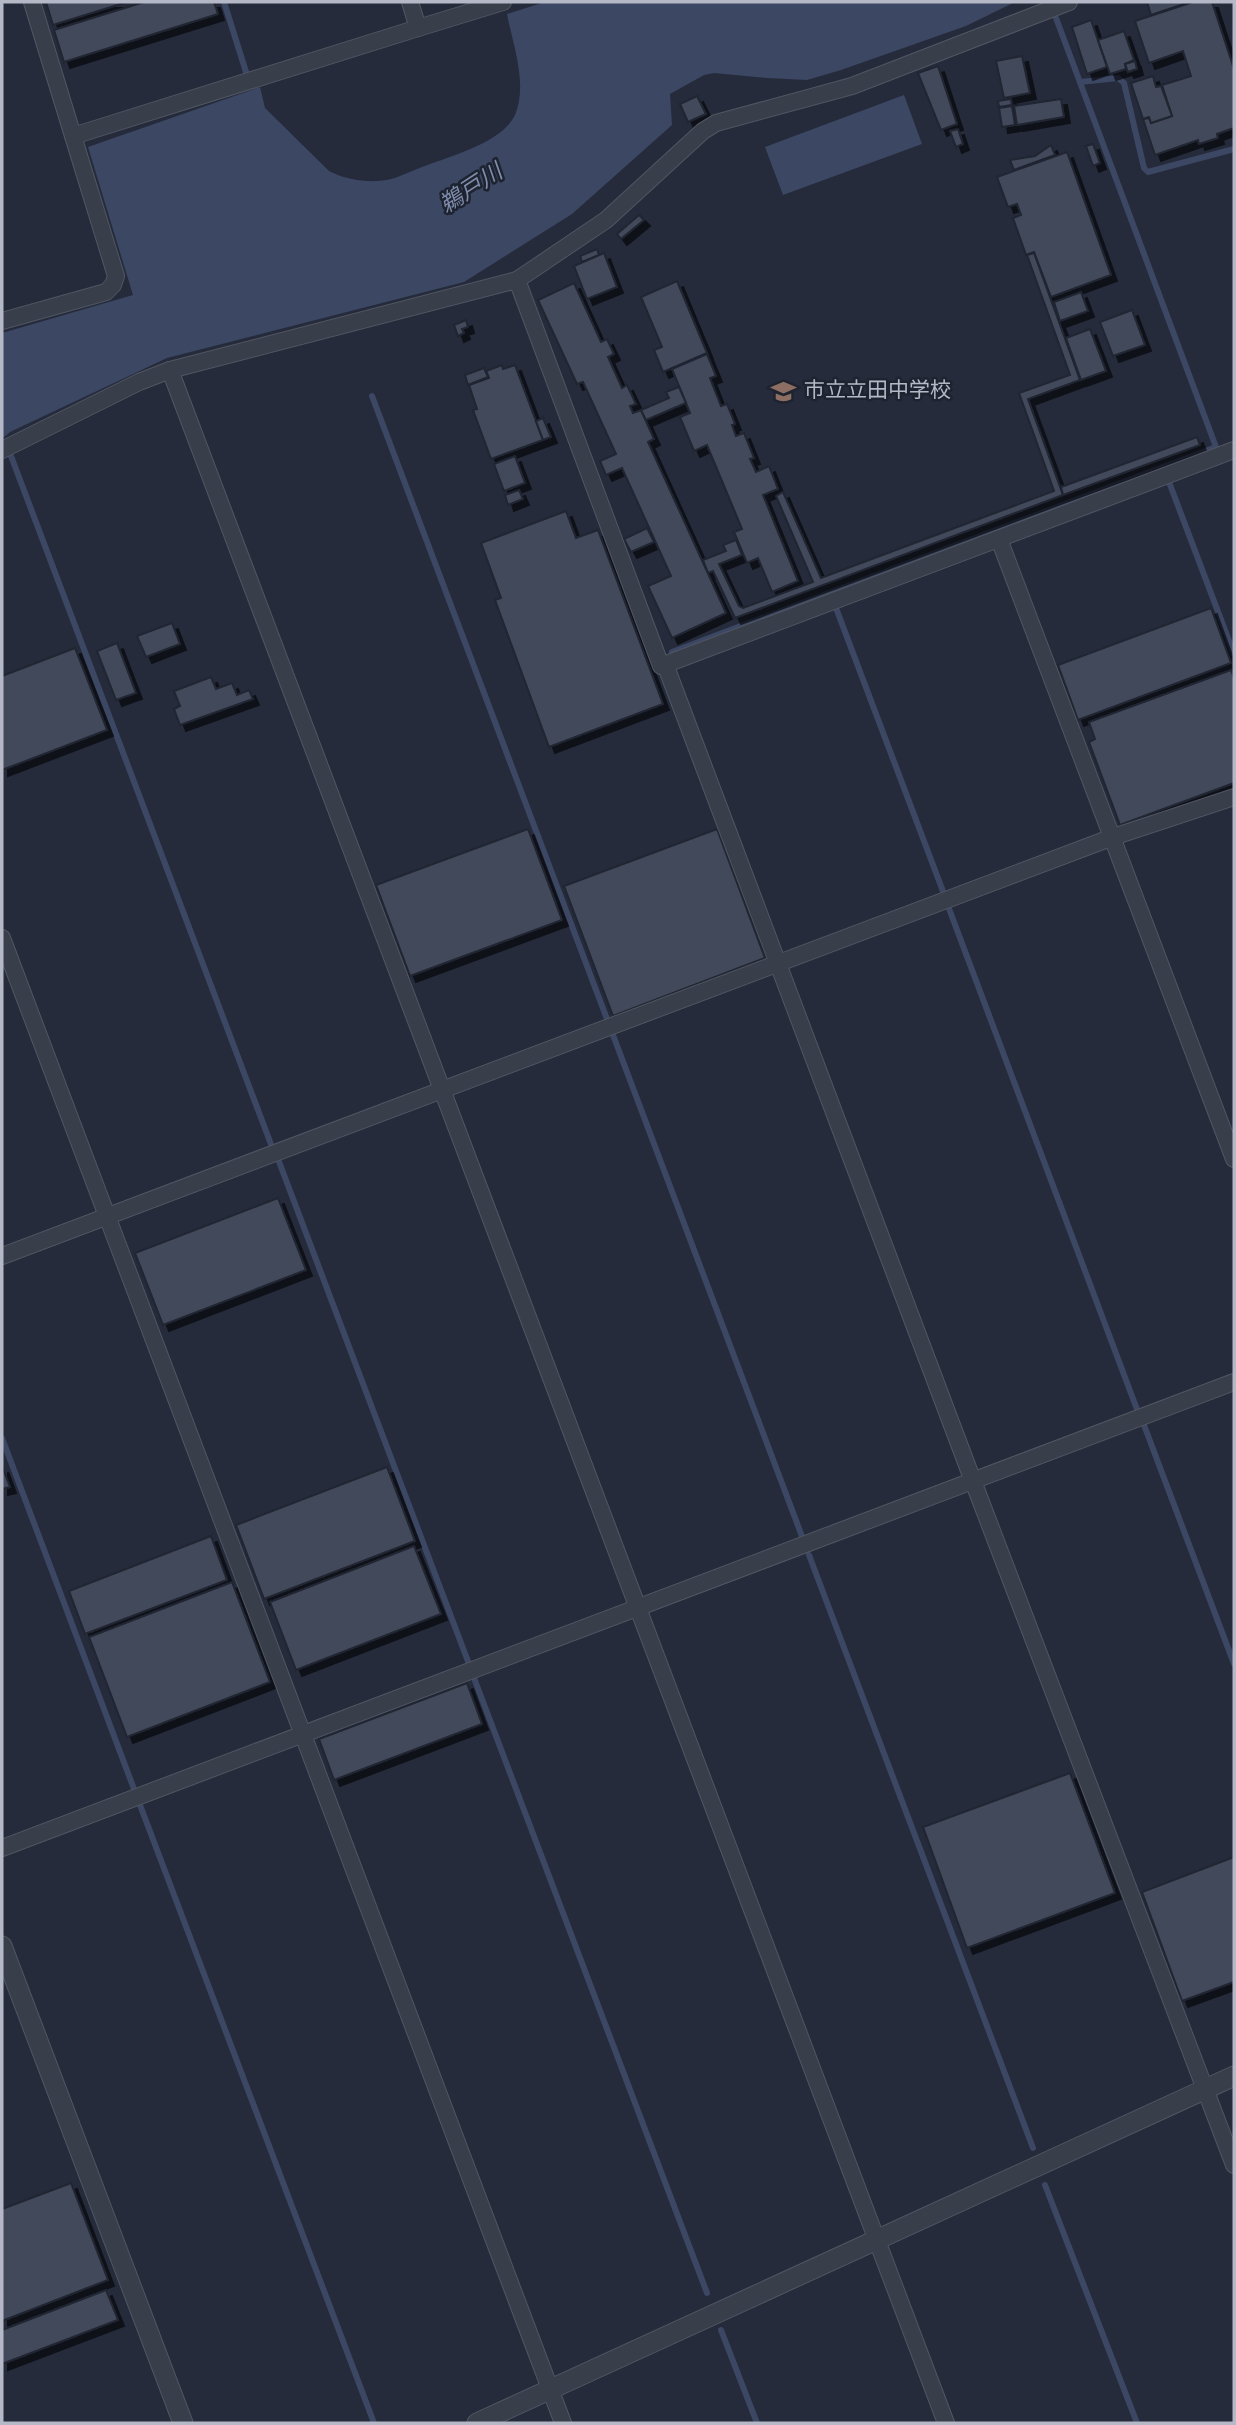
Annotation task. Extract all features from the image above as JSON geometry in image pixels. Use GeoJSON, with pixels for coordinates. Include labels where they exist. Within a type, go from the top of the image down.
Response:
{"type":"FeatureCollection","features":[{"type":"Feature","properties":{"kind":"street"},"geometry":{"type":"LineString","coordinates":[[2,321],[106,292],[113,285],[116,276],[32,2]]}},
{"type":"Feature","properties":{"kind":"street"},"geometry":{"type":"LineString","coordinates":[[410,2],[418,29]]}},
{"type":"Feature","properties":{"kind":"street"},"geometry":{"type":"LineString","coordinates":[[73,136],[503,2]]}},
{"type":"Feature","properties":{"kind":"street"},"geometry":{"type":"LineString","coordinates":[[2,450],[139,382],[170,370],[517,280],[606,220],[703,131],[716,123],[852,86],[1069,2]]}},
{"type":"Feature","properties":{"kind":"street"},"geometry":{"type":"LineString","coordinates":[[517,280],[661,666],[1234,450]]}},
{"type":"Feature","properties":{"kind":"street"},"geometry":{"type":"LineString","coordinates":[[170,370],[946,2423]]}},
{"type":"Feature","properties":{"kind":"street"},"geometry":{"type":"LineString","coordinates":[[999,540],[1234,1158]]}},
{"type":"Feature","properties":{"kind":"street"},"geometry":{"type":"LineString","coordinates":[[665,664],[1234,2165]]}},
{"type":"Feature","properties":{"kind":"street"},"geometry":{"type":"LineString","coordinates":[[2,1256],[1113,838],[1234,797]]}},
{"type":"Feature","properties":{"kind":"street"},"geometry":{"type":"LineString","coordinates":[[2,938],[563,2423]]}},
{"type":"Feature","properties":{"kind":"street"},"geometry":{"type":"LineString","coordinates":[[2,1848],[1234,1382]]}},
{"type":"Feature","properties":{"kind":"street"},"geometry":{"type":"LineString","coordinates":[[2,1946],[183,2423]]}},
{"type":"Feature","properties":{"kind":"street"},"geometry":{"type":"LineString","coordinates":[[477,2423],[1234,2076]]}},
{"type":"Feature","properties":{"kind":"water","name":"鵜戸川"},"geometry":{"type":"Polygon","coordinates":[[[545,2],[1015,2],[966,26],[807,80],[714,73],[704,75],[670,94],[672,125],[572,214],[464,282],[167,358],[10,432],[2,439],[2,333],[133,295],[88,147],[260,87],[265,108],[329,171],[365,181],[396,178],[487,141],[508,125],[519,103],[520,78],[507,14],[545,2]]]}},
{"type":"Feature","properties":{"kind":"water"},"geometry":{"type":"Polygon","coordinates":[[[904,95],[922,144],[783,195],[765,147],[904,95]]]}},
{"type":"Feature","properties":{"kind":"building"},"geometry":{"type":"Polygon","coordinates":[[[46,2],[127,2],[53,25],[46,2]]]}},
{"type":"Feature","properties":{"kind":"building"},"geometry":{"type":"Polygon","coordinates":[[[144,2],[214,2],[218,14],[64,62],[54,30],[144,2]]]}},
{"type":"Feature","properties":{"kind":"building"},"geometry":{"type":"Polygon","coordinates":[[[1147,2],[1184,2],[1184,4],[1151,15],[1147,2]]]}},
{"type":"Feature","properties":{"kind":"building"},"geometry":{"type":"Polygon","coordinates":[[[1193,2],[1212,2],[1234,69],[1234,128],[1217,134],[1218,138],[1199,144],[1198,140],[1155,155],[1143,119],[1149,118],[1151,123],[1172,116],[1162,85],[1191,76],[1183,51],[1149,63],[1135,21],[1193,2]]]}},
{"type":"Feature","properties":{"kind":"building"},"geometry":{"type":"Polygon","coordinates":[[[1091,20],[1107,67],[1087,74],[1072,27],[1091,20]]]}},
{"type":"Feature","properties":{"kind":"building"},"geometry":{"type":"Polygon","coordinates":[[[1124,31],[1134,60],[1125,64],[1126,69],[1110,74],[1098,40],[1124,31]]]}},
{"type":"Feature","properties":{"kind":"building"},"geometry":{"type":"Polygon","coordinates":[[[1022,56],[1030,93],[1004,98],[996,61],[1022,56]]]}},
{"type":"Feature","properties":{"kind":"building"},"geometry":{"type":"Polygon","coordinates":[[[1135,61],[1137,69],[1128,72],[1125,64],[1135,61]]]}},
{"type":"Feature","properties":{"kind":"building"},"geometry":{"type":"Polygon","coordinates":[[[938,66],[957,124],[941,130],[918,73],[938,66]]]}},
{"type":"Feature","properties":{"kind":"building"},"geometry":{"type":"Polygon","coordinates":[[[1153,76],[1156,87],[1161,86],[1172,116],[1151,123],[1149,117],[1143,119],[1131,83],[1153,76]]]}},
{"type":"Feature","properties":{"kind":"building"},"geometry":{"type":"Polygon","coordinates":[[[697,96],[706,114],[688,122],[680,104],[697,96]]]}},
{"type":"Feature","properties":{"kind":"building"},"geometry":{"type":"Polygon","coordinates":[[[1011,99],[1012,105],[999,107],[998,101],[1011,99]]]}},
{"type":"Feature","properties":{"kind":"building"},"geometry":{"type":"Polygon","coordinates":[[[1061,99],[1064,117],[1017,125],[1014,106],[1061,99]]]}},
{"type":"Feature","properties":{"kind":"building"},"geometry":{"type":"Polygon","coordinates":[[[1012,106],[1015,125],[1002,127],[999,108],[1012,106]]]}},
{"type":"Feature","properties":{"kind":"building"},"geometry":{"type":"Polygon","coordinates":[[[958,129],[963,144],[956,147],[950,131],[958,129]]]}},
{"type":"Feature","properties":{"kind":"building"},"geometry":{"type":"Polygon","coordinates":[[[1093,144],[1100,163],[1093,166],[1086,146],[1093,144]]]}},
{"type":"Feature","properties":{"kind":"building"},"geometry":{"type":"Polygon","coordinates":[[[1051,145],[1055,155],[1014,170],[1010,160],[1035,156],[1051,145]]]}},
{"type":"Feature","properties":{"kind":"building"},"geometry":{"type":"Polygon","coordinates":[[[1067,152],[1111,275],[1051,297],[1034,252],[1026,255],[1013,218],[1021,215],[1017,204],[1008,207],[997,177],[1067,152]]]}},
{"type":"Feature","properties":{"kind":"building"},"geometry":{"type":"Polygon","coordinates":[[[639,215],[644,220],[621,239],[617,234],[639,215]]]}},
{"type":"Feature","properties":{"kind":"building"},"geometry":{"type":"Polygon","coordinates":[[[597,249],[599,255],[582,262],[580,256],[597,249]]]}},
{"type":"Feature","properties":{"kind":"building"},"geometry":{"type":"Polygon","coordinates":[[[604,253],[617,287],[587,299],[574,266],[604,253]]]}},
{"type":"Feature","properties":{"kind":"building"},"geometry":{"type":"Polygon","coordinates":[[[1034,253],[1080,380],[1028,399],[1063,495],[735,618],[713,571],[708,573],[703,560],[726,551],[723,545],[736,540],[742,555],[719,564],[739,606],[743,608],[813,582],[776,496],[783,492],[821,578],[1054,491],[1019,393],[1070,375],[1027,255],[1034,253]]]}},
{"type":"Feature","properties":{"kind":"building"},"geometry":{"type":"Polygon","coordinates":[[[677,281],[707,353],[663,372],[654,350],[662,347],[641,297],[677,281]]]}},
{"type":"Feature","properties":{"kind":"building"},"geometry":{"type":"Polygon","coordinates":[[[574,283],[601,342],[607,339],[614,354],[608,357],[622,388],[627,385],[636,404],[630,406],[633,413],[641,410],[654,439],[648,442],[726,613],[672,638],[648,586],[671,576],[622,468],[606,475],[600,461],[616,454],[583,382],[577,384],[538,300],[574,283]]]}},
{"type":"Feature","properties":{"kind":"building"},"geometry":{"type":"Polygon","coordinates":[[[1081,292],[1088,311],[1060,321],[1054,302],[1081,292]]]}},
{"type":"Feature","properties":{"kind":"building"},"geometry":{"type":"Polygon","coordinates":[[[1132,310],[1145,345],[1113,356],[1100,322],[1132,310]]]}},
{"type":"Feature","properties":{"kind":"building"},"geometry":{"type":"Polygon","coordinates":[[[466,320],[468,327],[462,329],[464,333],[458,336],[454,325],[466,320]]]}},
{"type":"Feature","properties":{"kind":"building"},"geometry":{"type":"Polygon","coordinates":[[[1090,329],[1106,371],[1081,380],[1066,338],[1090,329]]]}},
{"type":"Feature","properties":{"kind":"building"},"geometry":{"type":"Polygon","coordinates":[[[707,354],[716,376],[710,378],[721,406],[727,404],[735,424],[732,425],[736,436],[744,433],[754,458],[750,459],[756,472],[769,466],[778,489],[763,495],[798,581],[772,592],[758,558],[747,563],[734,532],[742,529],[707,445],[694,451],[680,417],[690,413],[672,369],[707,354]]]}},
{"type":"Feature","properties":{"kind":"building"},"geometry":{"type":"Polygon","coordinates":[[[502,365],[503,369],[515,365],[543,440],[491,459],[473,410],[477,409],[469,385],[489,378],[486,371],[502,365]]]}},
{"type":"Feature","properties":{"kind":"building"},"geometry":{"type":"Polygon","coordinates":[[[484,368],[488,377],[468,385],[465,375],[484,368]]]}},
{"type":"Feature","properties":{"kind":"building"},"geometry":{"type":"Polygon","coordinates":[[[679,387],[686,403],[646,420],[641,410],[669,398],[666,392],[679,387]]]}},
{"type":"Feature","properties":{"kind":"building"},"geometry":{"type":"Polygon","coordinates":[[[543,418],[551,437],[543,440],[536,421],[543,418]]]}},
{"type":"Feature","properties":{"kind":"building"},"geometry":{"type":"Polygon","coordinates":[[[1197,437],[1200,445],[1063,495],[1061,487],[1197,437]]]}},
{"type":"Feature","properties":{"kind":"building"},"geometry":{"type":"Polygon","coordinates":[[[515,456],[525,483],[504,491],[494,464],[515,456]]]}},
{"type":"Feature","properties":{"kind":"building"},"geometry":{"type":"Polygon","coordinates":[[[519,490],[523,499],[508,505],[505,495],[519,490]]]}},
{"type":"Feature","properties":{"kind":"building"},"geometry":{"type":"Polygon","coordinates":[[[566,511],[576,538],[598,530],[663,704],[549,747],[495,600],[501,598],[481,543],[566,511]]]}},
{"type":"Feature","properties":{"kind":"building"},"geometry":{"type":"Polygon","coordinates":[[[647,528],[654,542],[631,552],[624,539],[647,528]]]}},
{"type":"Feature","properties":{"kind":"building"},"geometry":{"type":"Polygon","coordinates":[[[1211,608],[1231,663],[1078,720],[1058,665],[1211,608]]]}},
{"type":"Feature","properties":{"kind":"building"},"geometry":{"type":"Polygon","coordinates":[[[172,623],[180,644],[146,657],[137,636],[172,623]]]}},
{"type":"Feature","properties":{"kind":"building"},"geometry":{"type":"Polygon","coordinates":[[[117,643],[136,693],[116,700],[97,651],[117,643]]]}},
{"type":"Feature","properties":{"kind":"building"},"geometry":{"type":"Polygon","coordinates":[[[75,648],[107,730],[2,770],[2,676],[75,648]]]}},
{"type":"Feature","properties":{"kind":"building"},"geometry":{"type":"Polygon","coordinates":[[[1231,670],[1234,678],[1234,783],[1120,825],[1089,742],[1095,739],[1089,722],[1231,670]]]}},
{"type":"Feature","properties":{"kind":"building"},"geometry":{"type":"Polygon","coordinates":[[[211,677],[216,689],[232,683],[237,695],[249,690],[253,699],[180,725],[174,709],[180,706],[174,691],[211,677]]]}},
{"type":"Feature","properties":{"kind":"building"},"geometry":{"type":"Polygon","coordinates":[[[528,829],[562,920],[410,976],[376,885],[528,829]]]}},
{"type":"Feature","properties":{"kind":"building"},"geometry":{"type":"Polygon","coordinates":[[[717,829],[765,958],[613,1016],[564,886],[717,829]]]}},
{"type":"Feature","properties":{"kind":"building"},"geometry":{"type":"Polygon","coordinates":[[[278,1198],[306,1270],[163,1325],[135,1253],[278,1198]]]}},
{"type":"Feature","properties":{"kind":"building"},"geometry":{"type":"Polygon","coordinates":[[[2,1466],[10,1487],[2,1489],[2,1466]]]}},
{"type":"Feature","properties":{"kind":"building"},"geometry":{"type":"Polygon","coordinates":[[[387,1467],[415,1541],[264,1599],[236,1525],[387,1467]]]}},
{"type":"Feature","properties":{"kind":"building"},"geometry":{"type":"Polygon","coordinates":[[[211,1536],[227,1580],[85,1634],[69,1591],[211,1536]]]}},
{"type":"Feature","properties":{"kind":"building"},"geometry":{"type":"Polygon","coordinates":[[[414,1546],[441,1614],[296,1670],[270,1602],[414,1546]]]}},
{"type":"Feature","properties":{"kind":"building"},"geometry":{"type":"Polygon","coordinates":[[[232,1582],[270,1682],[127,1737],[89,1637],[232,1582]]]}},
{"type":"Feature","properties":{"kind":"building"},"geometry":{"type":"Polygon","coordinates":[[[467,1683],[482,1724],[334,1780],[319,1739],[467,1683]]]}},
{"type":"Feature","properties":{"kind":"building"},"geometry":{"type":"Polygon","coordinates":[[[1070,1773],[1115,1893],[967,1948],[923,1827],[1070,1773]]]}},
{"type":"Feature","properties":{"kind":"building"},"geometry":{"type":"Polygon","coordinates":[[[1234,1857],[1234,1982],[1182,2001],[1142,1892],[1234,1857]]]}},
{"type":"Feature","properties":{"kind":"building"},"geometry":{"type":"Polygon","coordinates":[[[71,2183],[108,2280],[2,2321],[2,2209],[71,2183]]]}},
{"type":"Feature","properties":{"kind":"building"},"geometry":{"type":"Polygon","coordinates":[[[106,2290],[118,2320],[2,2364],[2,2330],[106,2290]]]}},
{"type":"Feature","properties":{"kind":"waterway"},"geometry":{"type":"LineString","coordinates":[[224,2],[246,72]]}},
{"type":"Feature","properties":{"kind":"waterway"},"geometry":{"type":"LineString","coordinates":[[672,652],[1216,447],[1056,18]]}},
{"type":"Feature","properties":{"kind":"waterway"},"geometry":{"type":"LineString","coordinates":[[1080,82],[1118,78],[1124,83],[1144,168],[1148,172],[1234,149]]}},
{"type":"Feature","properties":{"kind":"waterway"},"geometry":{"type":"LineString","coordinates":[[372,396],[607,1019]]}},
{"type":"Feature","properties":{"kind":"waterway"},"geometry":{"type":"LineString","coordinates":[[11,456],[272,1147]]}},
{"type":"Feature","properties":{"kind":"waterway"},"geometry":{"type":"LineString","coordinates":[[1169,482],[1234,654]]}},
{"type":"Feature","properties":{"kind":"waterway"},"geometry":{"type":"LineString","coordinates":[[836,608],[944,894]]}},
{"type":"Feature","properties":{"kind":"waterway"},"geometry":{"type":"LineString","coordinates":[[948,906],[1138,1412]]}},
{"type":"Feature","properties":{"kind":"waterway"},"geometry":{"type":"LineString","coordinates":[[613,1035],[803,1539]]}},
{"type":"Feature","properties":{"kind":"waterway"},"geometry":{"type":"LineString","coordinates":[[278,1159],[469,1664]]}},
{"type":"Feature","properties":{"kind":"waterway"},"geometry":{"type":"LineString","coordinates":[[1144,1425],[1234,1664]]}},
{"type":"Feature","properties":{"kind":"waterway"},"geometry":{"type":"LineString","coordinates":[[2,1438],[134,1789]]}},
{"type":"Feature","properties":{"kind":"waterway"},"geometry":{"type":"LineString","coordinates":[[809,1555],[1033,2148]]}},
{"type":"Feature","properties":{"kind":"waterway"},"geometry":{"type":"LineString","coordinates":[[474,1678],[707,2293]]}},
{"type":"Feature","properties":{"kind":"waterway"},"geometry":{"type":"LineString","coordinates":[[140,1805],[374,2423]]}},
{"type":"Feature","properties":{"kind":"waterway"},"geometry":{"type":"LineString","coordinates":[[1045,2185],[1137,2423]]}},
{"type":"Feature","properties":{"kind":"waterway"},"geometry":{"type":"LineString","coordinates":[[721,2330],[757,2423]]}},
{"type":"Feature","properties":{"kind":"place","name":"市立立田中学校"},"geometry":{"type":"Point","coordinates":[784,391]}}]}
